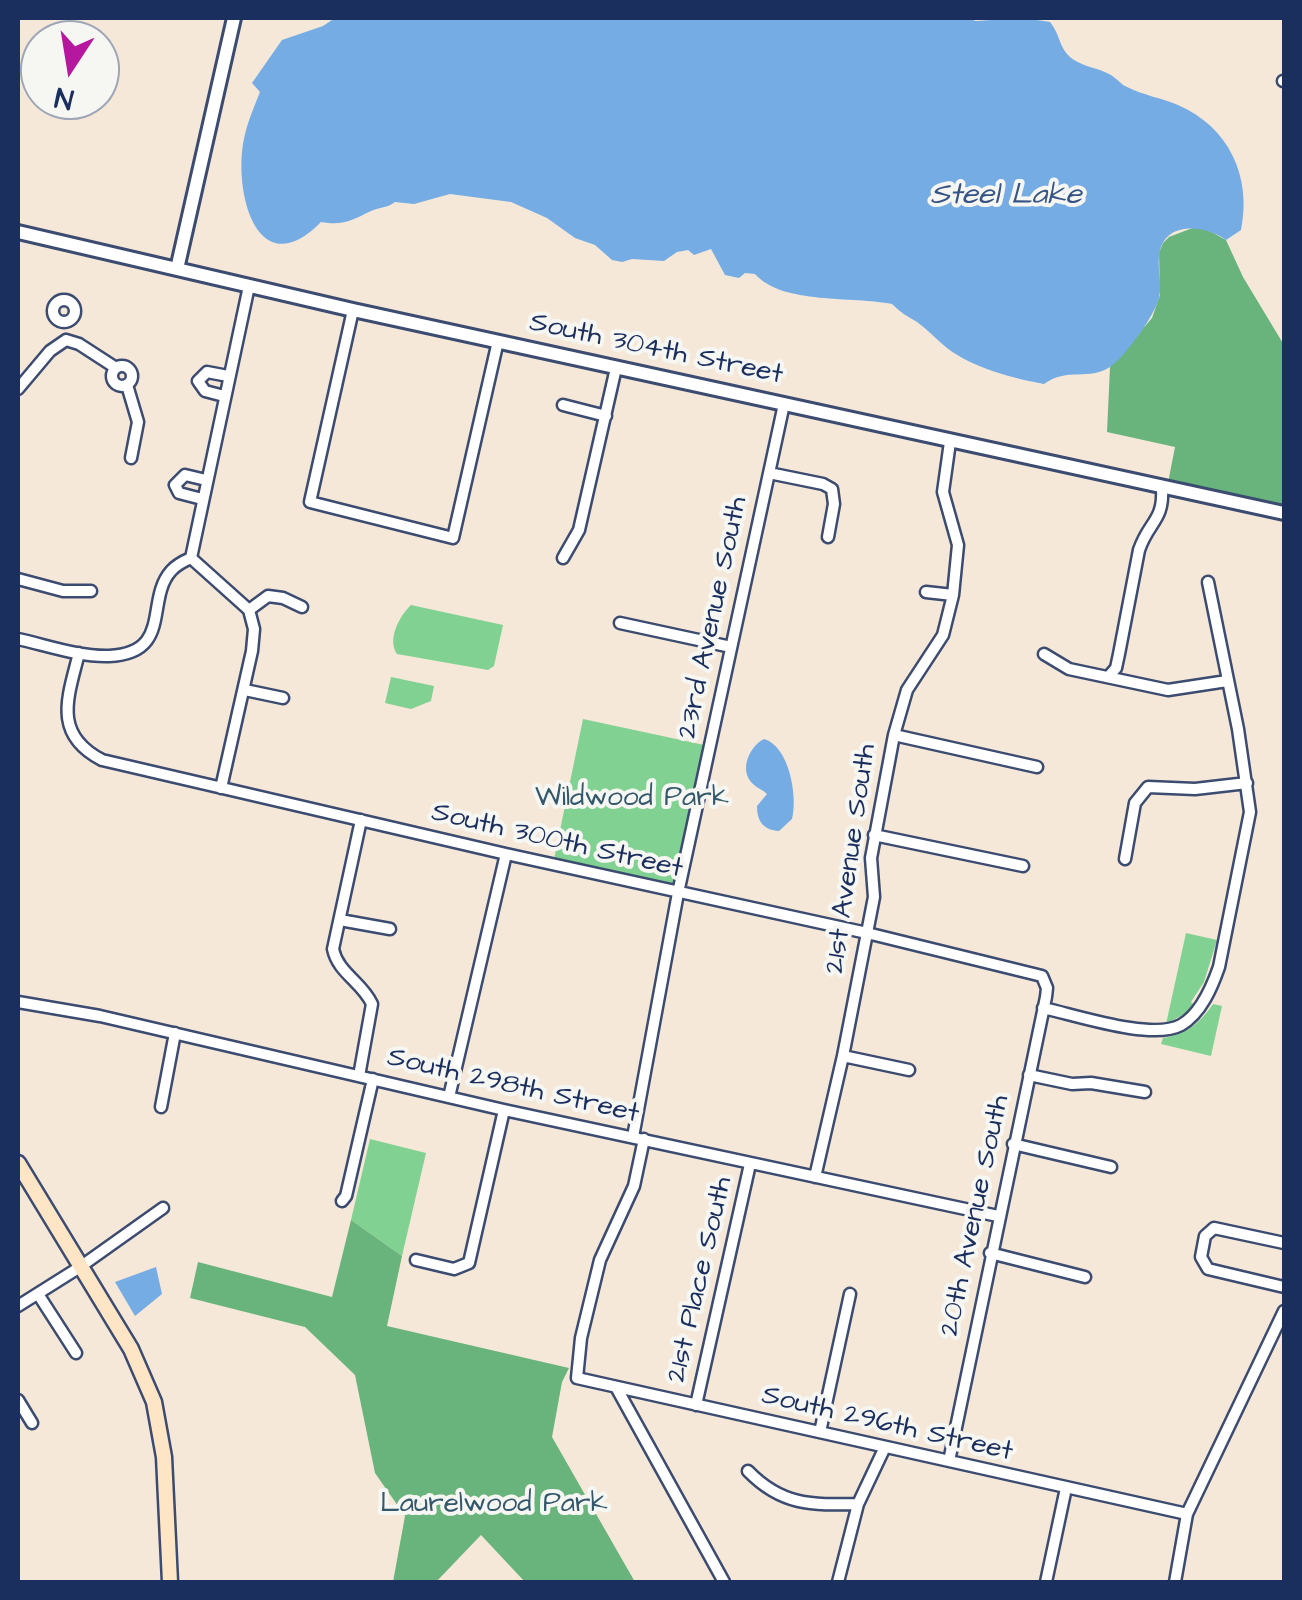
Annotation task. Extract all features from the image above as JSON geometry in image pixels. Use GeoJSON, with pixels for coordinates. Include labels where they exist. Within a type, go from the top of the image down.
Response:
{"type":"FeatureCollection","features":[{"type":"Feature","properties":{"kind":"main road"},"geometry":{"type":"LineString","coordinates":[[18,1163],[131,1349],[154,1402],[164,1457],[170,1582]]}},
{"type":"Feature","properties":{"kind":"street"},"geometry":{"type":"LineString","coordinates":[[177,269],[234,18]]}},
{"type":"Feature","properties":{"kind":"street","name":"South 304th Street"},"geometry":{"type":"LineString","coordinates":[[18,232],[353,310],[1284,513]]}},
{"type":"Feature","properties":{"kind":"street"},"geometry":{"type":"LineString","coordinates":[[18,639],[109,656],[134,650],[146,642],[157,623],[165,581],[171,571],[191,558],[249,286]]}},
{"type":"Feature","properties":{"kind":"street"},"geometry":{"type":"LineString","coordinates":[[353,310],[310,502],[453,538],[498,340]]}},
{"type":"Feature","properties":{"kind":"street"},"geometry":{"type":"LineString","coordinates":[[64,322],[66,340]]}},
{"type":"Feature","properties":{"kind":"street"},"geometry":{"type":"LineString","coordinates":[[66,340],[116,368],[126,367],[132,372],[127,385],[138,422],[131,458]]}},
{"type":"Feature","properties":{"kind":"street"},"geometry":{"type":"LineString","coordinates":[[18,389],[50,351],[66,340]]}},
{"type":"Feature","properties":{"kind":"street"},"geometry":{"type":"LineString","coordinates":[[563,558],[578,534],[616,368]]}},
{"type":"Feature","properties":{"kind":"street"},"geometry":{"type":"LineString","coordinates":[[224,396],[204,391],[198,381],[204,372],[228,376]]}},
{"type":"Feature","properties":{"kind":"street","name":"23rd Avenue South"},"geometry":{"type":"LineString","coordinates":[[577,1378],[581,1338],[600,1260],[634,1186],[638,1138],[678,893],[784,404]]}},
{"type":"Feature","properties":{"kind":"street"},"geometry":{"type":"LineString","coordinates":[[563,406],[606,416]]}},
{"type":"Feature","properties":{"kind":"street","name":"21st Avenue South"},"geometry":{"type":"LineString","coordinates":[[816,1177],[867,933],[875,884],[871,858],[874,835],[894,735],[908,690],[943,635],[953,595],[958,546],[943,492],[950,442]]}},
{"type":"Feature","properties":{"kind":"street"},"geometry":{"type":"LineString","coordinates":[[769,473],[832,489],[834,504],[828,537]]}},
{"type":"Feature","properties":{"kind":"street"},"geometry":{"type":"LineString","coordinates":[[202,498],[179,493],[176,485],[185,475],[206,480]]}},
{"type":"Feature","properties":{"kind":"street"},"geometry":{"type":"LineString","coordinates":[[1110,676],[1120,654],[1144,537],[1163,508],[1162,488]]}},
{"type":"Feature","properties":{"kind":"street"},"geometry":{"type":"LineString","coordinates":[[191,558],[248,610],[254,634],[246,690],[221,788]]}},
{"type":"Feature","properties":{"kind":"street"},"geometry":{"type":"LineString","coordinates":[[18,579],[91,592]]}},
{"type":"Feature","properties":{"kind":"street"},"geometry":{"type":"LineString","coordinates":[[1043,1008],[1148,1030],[1172,1028],[1188,1020],[1220,966],[1249,828],[1247,782],[1208,582]]}},
{"type":"Feature","properties":{"kind":"street"},"geometry":{"type":"LineString","coordinates":[[926,592],[953,595]]}},
{"type":"Feature","properties":{"kind":"street"},"geometry":{"type":"LineString","coordinates":[[248,610],[268,596],[284,598],[302,607]]}},
{"type":"Feature","properties":{"kind":"street"},"geometry":{"type":"LineString","coordinates":[[620,624],[731,647]]}},
{"type":"Feature","properties":{"kind":"street"},"geometry":{"type":"LineString","coordinates":[[134,650],[144,660]]}},
{"type":"Feature","properties":{"kind":"street","name":"South 300th Street"},"geometry":{"type":"LineString","coordinates":[[80,653],[66,705],[70,727],[84,748],[102,760],[1035,972],[1045,980]]}},
{"type":"Feature","properties":{"kind":"street"},"geometry":{"type":"LineString","coordinates":[[1044,654],[1069,669],[1168,690],[1228,681]]}},
{"type":"Feature","properties":{"kind":"street"},"geometry":{"type":"LineString","coordinates":[[246,690],[283,698]]}},
{"type":"Feature","properties":{"kind":"street"},"geometry":{"type":"LineString","coordinates":[[894,735],[1037,767]]}},
{"type":"Feature","properties":{"kind":"street"},"geometry":{"type":"LineString","coordinates":[[1125,860],[1135,802],[1148,787],[1195,789],[1247,782]]}},
{"type":"Feature","properties":{"kind":"street"},"geometry":{"type":"LineString","coordinates":[[359,1076],[372,1004],[360,985],[340,966],[333,949],[361,820]]}},
{"type":"Feature","properties":{"kind":"street"},"geometry":{"type":"LineString","coordinates":[[874,835],[1022,866]]}},
{"type":"Feature","properties":{"kind":"street"},"geometry":{"type":"LineString","coordinates":[[449,1097],[506,854]]}},
{"type":"Feature","properties":{"kind":"street"},"geometry":{"type":"LineString","coordinates":[[340,920],[390,930]]}},
{"type":"Feature","properties":{"kind":"street","name":"20th Avenue South"},"geometry":{"type":"LineString","coordinates":[[950,1461],[1043,1008],[1045,980]]}},
{"type":"Feature","properties":{"kind":"street","name":"South 298th Street"},"geometry":{"type":"LineString","coordinates":[[18,1002],[175,1033],[504,1110],[998,1216]]}},
{"type":"Feature","properties":{"kind":"street"},"geometry":{"type":"LineString","coordinates":[[161,1106],[175,1033]]}},
{"type":"Feature","properties":{"kind":"street"},"geometry":{"type":"LineString","coordinates":[[844,1056],[909,1070]]}},
{"type":"Feature","properties":{"kind":"street"},"geometry":{"type":"LineString","coordinates":[[1029,1075],[1145,1092]]}},
{"type":"Feature","properties":{"kind":"street"},"geometry":{"type":"LineString","coordinates":[[342,1201],[373,1079]]}},
{"type":"Feature","properties":{"kind":"street"},"geometry":{"type":"LineString","coordinates":[[416,1260],[454,1269],[466,1266],[474,1249],[504,1110]]}},
{"type":"Feature","properties":{"kind":"street"},"geometry":{"type":"LineString","coordinates":[[1013,1144],[1111,1167]]}},
{"type":"Feature","properties":{"kind":"street","name":"21st Place South"},"geometry":{"type":"LineString","coordinates":[[696,1405],[750,1164]]}},
{"type":"Feature","properties":{"kind":"street"},"geometry":{"type":"LineString","coordinates":[[18,1306],[163,1208]]}},
{"type":"Feature","properties":{"kind":"street"},"geometry":{"type":"LineString","coordinates":[[1284,1243],[1214,1228],[1205,1236],[1201,1258],[1208,1269],[1284,1287]]}},
{"type":"Feature","properties":{"kind":"street"},"geometry":{"type":"LineString","coordinates":[[990,1253],[1086,1277]]}},
{"type":"Feature","properties":{"kind":"street"},"geometry":{"type":"LineString","coordinates":[[38,1294],[76,1353]]}},
{"type":"Feature","properties":{"kind":"street"},"geometry":{"type":"LineString","coordinates":[[820,1432],[850,1294]]}},
{"type":"Feature","properties":{"kind":"street"},"geometry":{"type":"LineString","coordinates":[[1175,1582],[1187,1514],[1284,1311]]}},
{"type":"Feature","properties":{"kind":"street","name":"South 296th Street"},"geometry":{"type":"LineString","coordinates":[[577,1378],[1187,1514]]}},
{"type":"Feature","properties":{"kind":"street"},"geometry":{"type":"LineString","coordinates":[[616,1388],[724,1582]]}},
{"type":"Feature","properties":{"kind":"street"},"geometry":{"type":"LineString","coordinates":[[18,1400],[32,1423]]}},
{"type":"Feature","properties":{"kind":"street"},"geometry":{"type":"LineString","coordinates":[[838,1582],[858,1504],[885,1447]]}},
{"type":"Feature","properties":{"kind":"street"},"geometry":{"type":"LineString","coordinates":[[748,1471],[768,1490],[784,1498],[858,1504]]}},
{"type":"Feature","properties":{"kind":"street"},"geometry":{"type":"LineString","coordinates":[[1046,1582],[1066,1488]]}},
{"type":"Feature","properties":{"kind":"green space"},"geometry":{"type":"Polygon","coordinates":[[[1195,227],[1226,240],[1243,277],[1284,345],[1284,506],[1168,483],[1175,447],[1107,432],[1110,367],[1152,318],[1160,295],[1159,253],[1163,243],[1195,227]]]}},
{"type":"Feature","properties":{"kind":"green space"},"geometry":{"type":"Polygon","coordinates":[[[411,605],[503,625],[494,666],[488,670],[397,654],[393,642],[396,628],[411,605]]]}},
{"type":"Feature","properties":{"kind":"green space"},"geometry":{"type":"Polygon","coordinates":[[[391,677],[434,686],[431,701],[411,709],[385,703],[391,677]]]}},
{"type":"Feature","properties":{"kind":"green space","name":"Wildwood Park"},"geometry":{"type":"Polygon","coordinates":[[[583,719],[709,746],[678,893],[553,864],[583,719]]]}},
{"type":"Feature","properties":{"kind":"green space"},"geometry":{"type":"Polygon","coordinates":[[[1186,933],[1217,940],[1193,1004],[1186,1013],[1166,1024],[1186,933]]]}},
{"type":"Feature","properties":{"kind":"green space"},"geometry":{"type":"Polygon","coordinates":[[[1213,1004],[1222,1006],[1211,1056],[1161,1044],[1163,1038],[1192,1027],[1213,1004]]]}},
{"type":"Feature","properties":{"kind":"green space"},"geometry":{"type":"Polygon","coordinates":[[[370,1139],[426,1153],[402,1256],[351,1220],[370,1139]]]}},
{"type":"Feature","properties":{"kind":"green space","name":"Laurelwood Park"},"geometry":{"type":"Polygon","coordinates":[[[351,1220],[402,1256],[387,1326],[569,1368],[562,1382],[552,1437],[635,1582],[525,1582],[481,1535],[436,1582],[393,1582],[405,1516],[375,1473],[355,1375],[305,1327],[190,1298],[198,1262],[332,1297],[351,1220]]]}},
{"type":"Feature","properties":{"kind":"water","name":"Steel Lake"},"geometry":{"type":"Polygon","coordinates":[[[335,18],[1024,18],[1050,22],[1074,60],[1109,74],[1133,90],[1178,105],[1211,126],[1233,156],[1239,173],[1244,210],[1241,230],[1226,240],[1199,229],[1171,234],[1160,251],[1160,292],[1156,305],[1123,354],[1102,371],[1061,376],[1044,384],[969,361],[892,304],[800,295],[767,284],[755,274],[745,273],[739,278],[725,275],[711,249],[694,255],[688,250],[677,252],[664,261],[612,260],[595,245],[511,202],[450,194],[414,204],[395,202],[348,221],[321,222],[300,238],[283,244],[269,240],[257,229],[244,194],[242,152],[260,92],[252,83],[282,40],[335,18]]]}},
{"type":"Feature","properties":{"kind":"water"},"geometry":{"type":"Polygon","coordinates":[[[764,739],[780,751],[792,785],[792,819],[779,831],[760,821],[757,806],[767,794],[753,784],[746,772],[750,753],[764,739]]]}},
{"type":"Feature","properties":{"kind":"water"},"geometry":{"type":"Polygon","coordinates":[[[156,1267],[162,1294],[135,1316],[115,1282],[156,1267]]]}}]}
